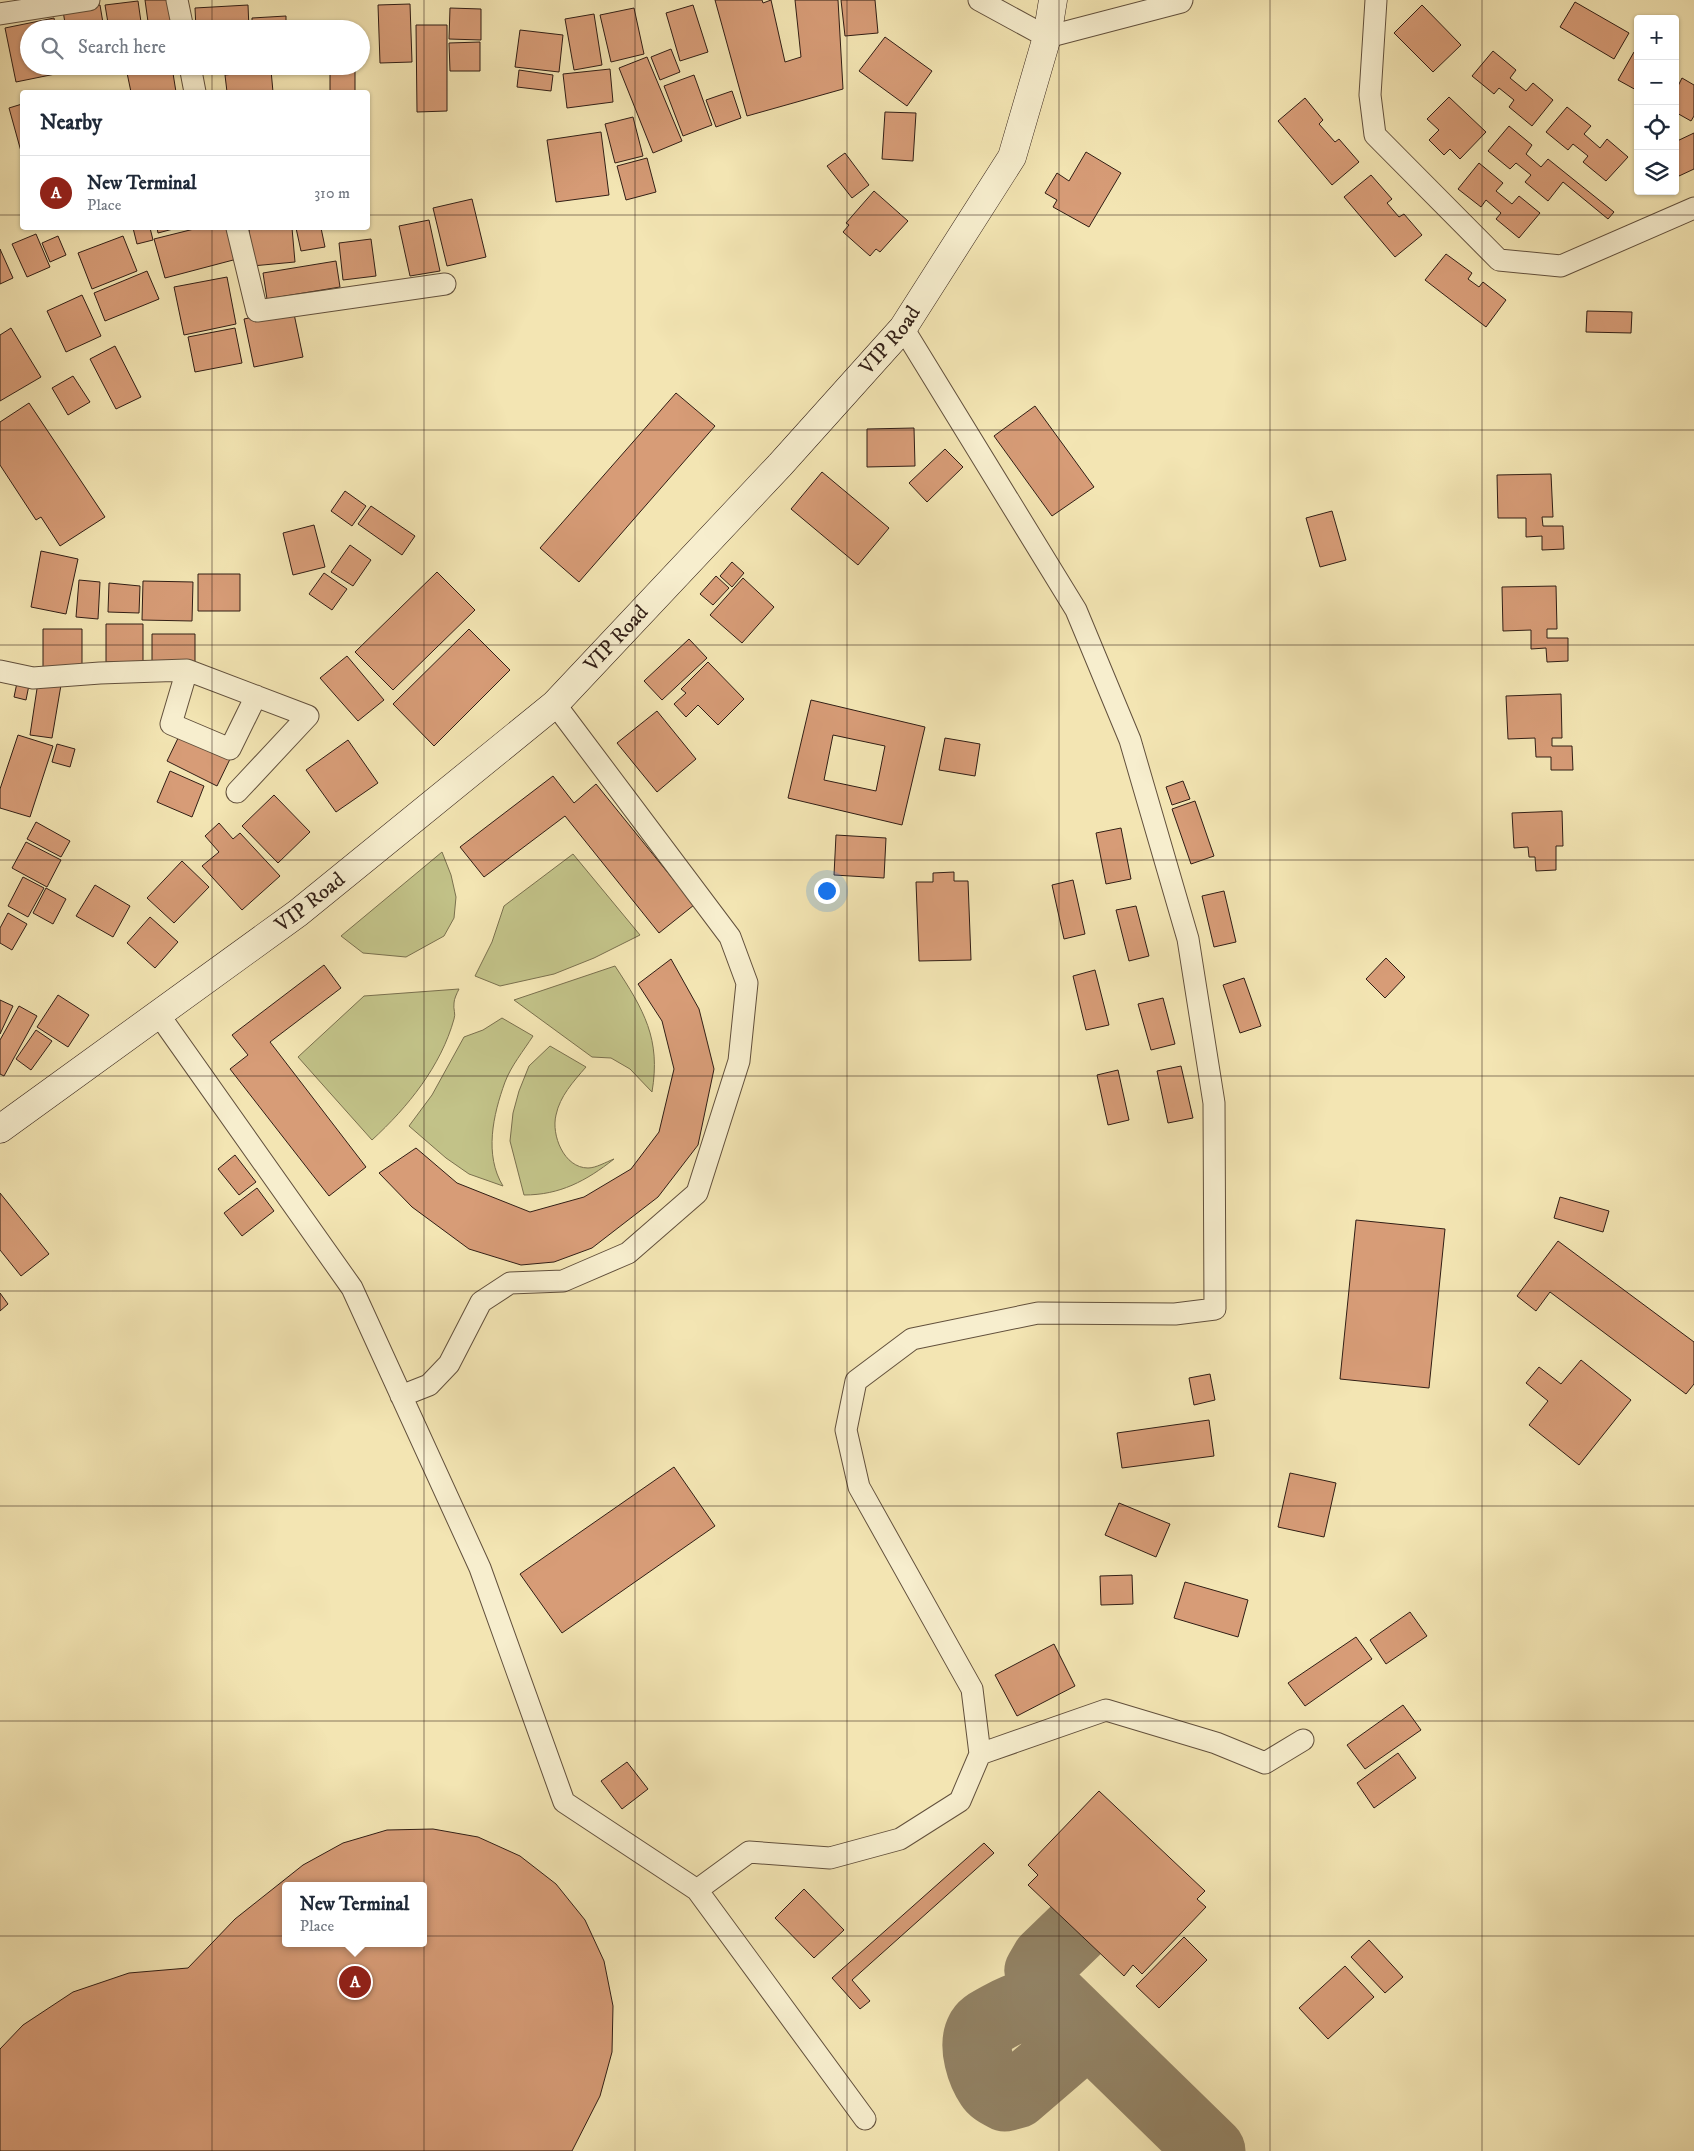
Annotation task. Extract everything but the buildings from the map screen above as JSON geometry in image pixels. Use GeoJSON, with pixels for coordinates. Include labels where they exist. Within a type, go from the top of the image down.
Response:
{"type":"FeatureCollection","features":[{"type":"Feature","properties":{"kind":"main road","name":"VIP Road"},"geometry":{"type":"LineString","coordinates":[[0,1129],[298,913],[554,704],[780,465],[903,328],[1012,156],[1046,38],[1053,0]]}},
{"type":"Feature","properties":{"kind":"street"},"geometry":{"type":"LineString","coordinates":[[0,14],[89,0]]}},
{"type":"Feature","properties":{"kind":"street"},"geometry":{"type":"LineString","coordinates":[[177,0],[181,20]]}},
{"type":"Feature","properties":{"kind":"street"},"geometry":{"type":"LineString","coordinates":[[979,0],[1046,38],[1183,1]]}},
{"type":"Feature","properties":{"kind":"street"},"geometry":{"type":"LineString","coordinates":[[1376,0],[1370,95],[1375,135],[1499,260],[1561,266],[1694,208]]}},
{"type":"Feature","properties":{"kind":"street"},"geometry":{"type":"LineString","coordinates":[[192,75],[195,90]]}},
{"type":"Feature","properties":{"kind":"street"},"geometry":{"type":"LineString","coordinates":[[237,230],[257,311],[445,284]]}},
{"type":"Feature","properties":{"kind":"street"},"geometry":{"type":"LineString","coordinates":[[697,1890],[749,1852],[830,1858],[900,1839],[960,1801],[980,1754],[972,1689],[859,1488],[846,1430],[856,1381],[912,1339],[1028,1315],[1038,1313],[1175,1314],[1215,1309],[1214,1103],[1188,939],[1130,740],[1076,610],[903,328]]}},
{"type":"Feature","properties":{"kind":"street"},"geometry":{"type":"LineString","coordinates":[[0,671],[33,678],[100,672],[187,670],[308,716],[237,792]]}},
{"type":"Feature","properties":{"kind":"street"},"geometry":{"type":"LineString","coordinates":[[187,670],[171,724],[230,748],[256,696]]}},
{"type":"Feature","properties":{"kind":"street"},"geometry":{"type":"LineString","coordinates":[[401,1396],[429,1385],[449,1364],[481,1302],[510,1283],[563,1280],[628,1253],[697,1193],[739,1061],[747,983],[730,937],[554,704]]}},
{"type":"Feature","properties":{"kind":"street"},"geometry":{"type":"LineString","coordinates":[[159,1014],[352,1288],[480,1568],[564,1802],[697,1890],[865,2119]]}},
{"type":"Feature","properties":{"kind":"street"},"geometry":{"type":"LineString","coordinates":[[980,1754],[1106,1710],[1216,1742],[1265,1763],[1303,1740]]}},
{"type":"Feature","properties":{"kind":"green space"},"geometry":{"type":"Polygon","coordinates":[[[442,852],[451,875],[456,897],[454,918],[444,936],[406,957],[363,953],[341,936],[442,852]]]}},
{"type":"Feature","properties":{"kind":"green space"},"geometry":{"type":"Polygon","coordinates":[[[573,854],[640,935],[594,958],[554,974],[500,986],[475,976],[492,942],[504,906],[573,854]]]}},
{"type":"Feature","properties":{"kind":"green space"},"geometry":{"type":"Polygon","coordinates":[[[615,966],[642,1011],[648,1026],[654,1056],[652,1092],[630,1069],[611,1058],[592,1057],[514,1000],[615,966]]]}},
{"type":"Feature","properties":{"kind":"green space"},"geometry":{"type":"Polygon","coordinates":[[[459,989],[454,1000],[455,1017],[441,1053],[432,1069],[410,1100],[372,1140],[298,1057],[364,996],[459,989]]]}},
{"type":"Feature","properties":{"kind":"green space"},"geometry":{"type":"Polygon","coordinates":[[[502,1018],[533,1036],[508,1076],[494,1121],[492,1148],[497,1174],[503,1186],[469,1174],[446,1158],[409,1126],[432,1095],[464,1037],[483,1030],[502,1018]]]}},
{"type":"Feature","properties":{"kind":"green space"},"geometry":{"type":"Polygon","coordinates":[[[550,1046],[586,1067],[576,1078],[558,1108],[555,1123],[561,1149],[572,1163],[580,1167],[591,1168],[614,1159],[593,1174],[572,1185],[549,1192],[524,1195],[510,1141],[513,1113],[529,1066],[550,1046]]]}},
{"type":"Feature","properties":{"kind":"taxiway"},"geometry":{"type":"LineString","coordinates":[[1076,1930],[1046,1959],[1039,1971],[1049,1993],[1211,2151]]}},
{"type":"Feature","properties":{"kind":"taxiway"},"geometry":{"type":"LineString","coordinates":[[1064,2009],[1046,2004],[1030,2004],[1007,2012],[983,2026],[978,2037],[977,2052],[984,2074],[993,2089],[1005,2097],[1016,2094],[1073,2045],[1086,2039],[1099,2042]]}},
{"type":"Feature","properties":{"kind":"place","name":"New Terminal"},"geometry":{"type":"Point","coordinates":[355,1982]}}]}
